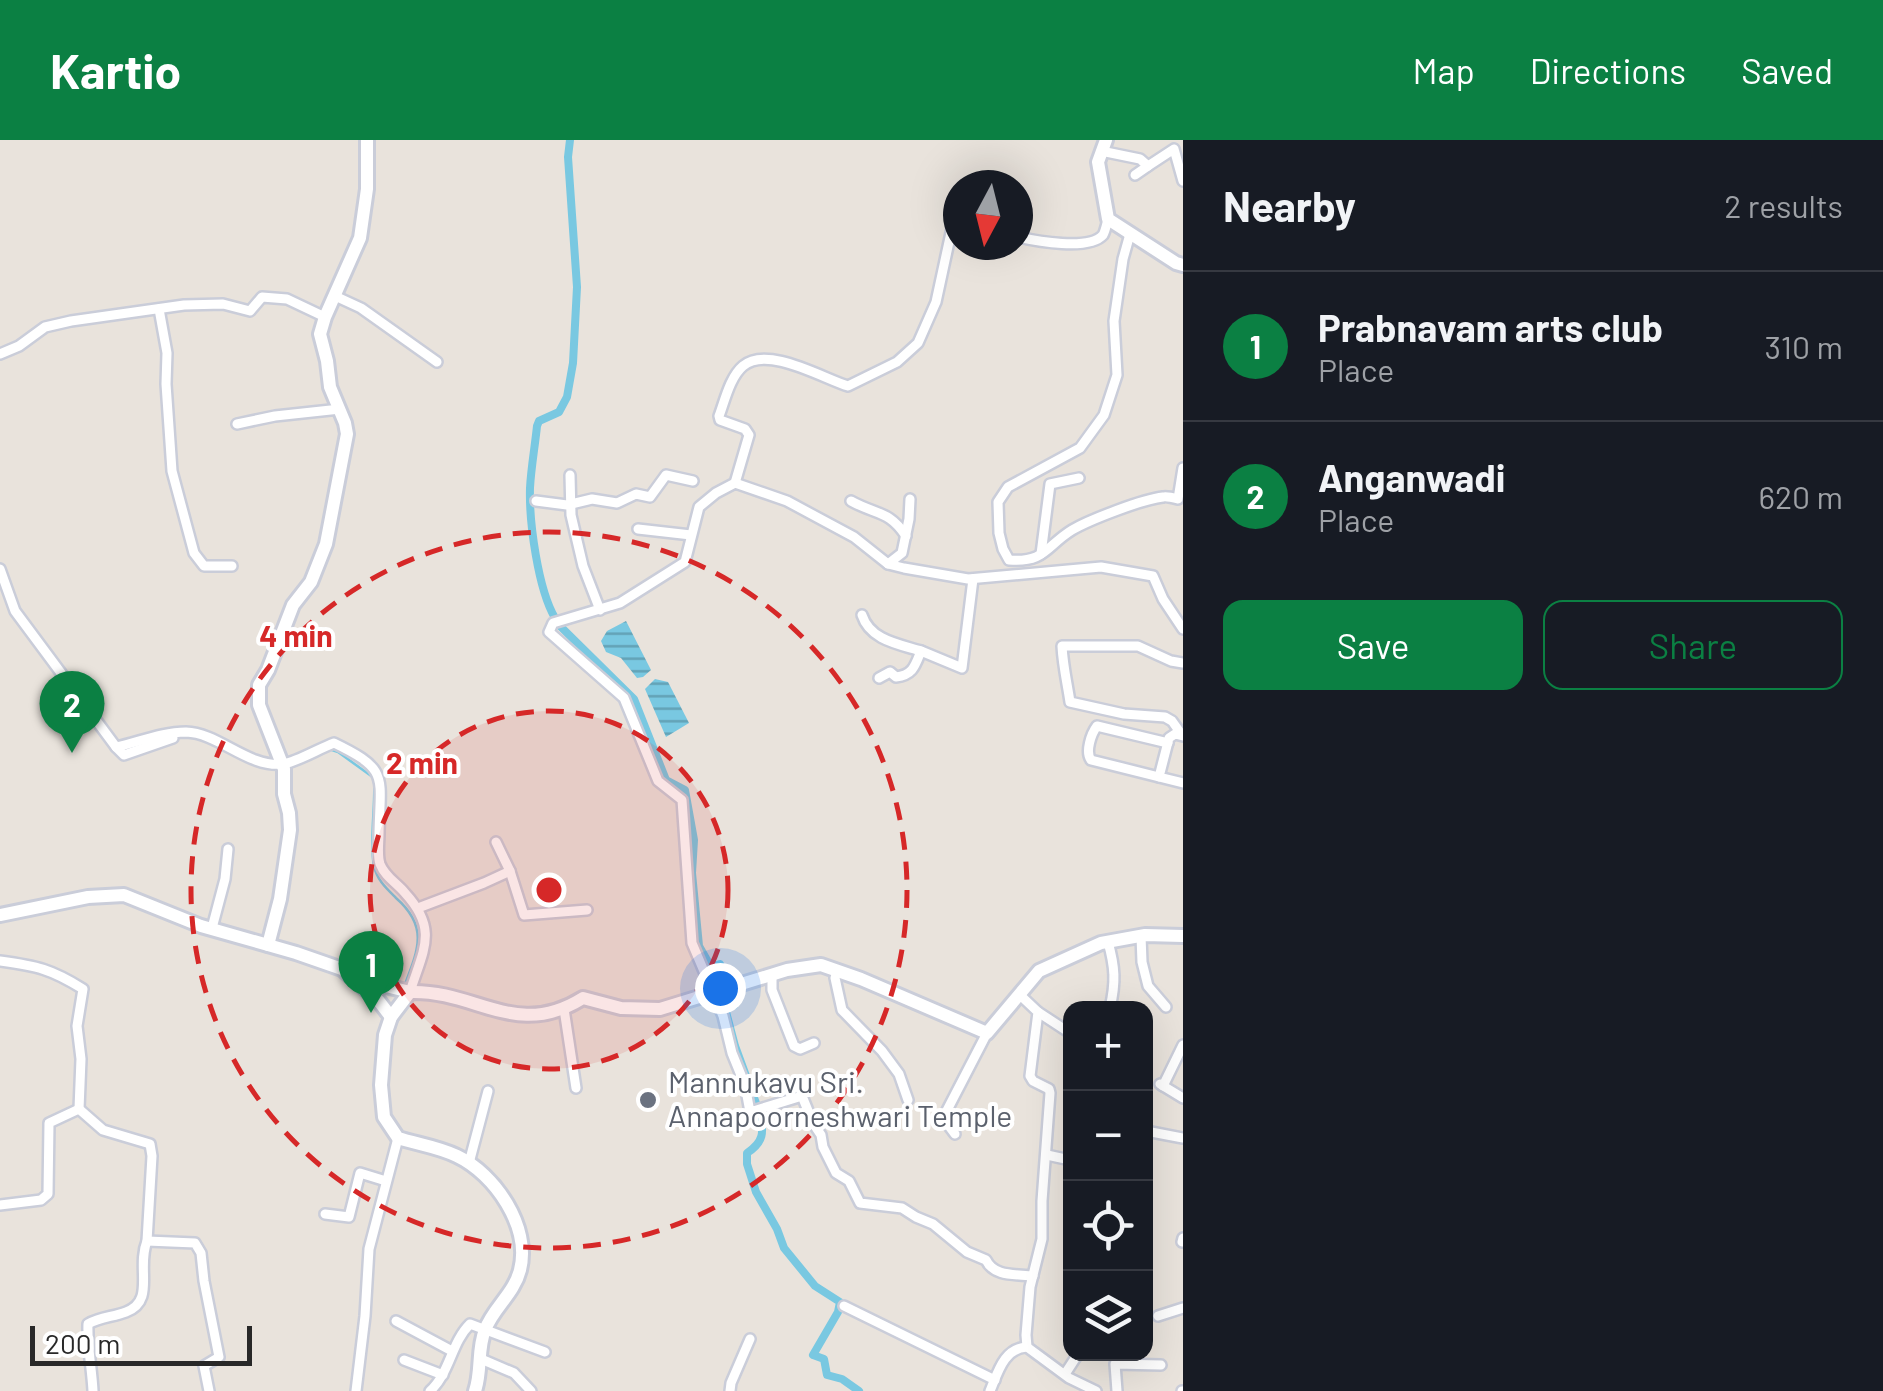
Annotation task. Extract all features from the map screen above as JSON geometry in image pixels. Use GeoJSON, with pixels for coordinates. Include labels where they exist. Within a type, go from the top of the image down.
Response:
{"type":"FeatureCollection","features":[{"type":"Feature","properties":{"kind":"street"},"geometry":{"type":"LineString","coordinates":[[268,945],[280,900],[290,830],[284,766],[259,705],[259,685],[293,605],[310,582],[326,544],[346,423],[330,386],[320,334],[360,238],[367,189],[367,140]]}},
{"type":"Feature","properties":{"kind":"street"},"geometry":{"type":"LineString","coordinates":[[1033,240],[1059,244],[1094,240],[1105,232],[1108,219],[1098,162],[1100,144],[1140,159],[1148,166]]}},
{"type":"Feature","properties":{"kind":"street"},"geometry":{"type":"LineString","coordinates":[[1135,175],[1174,149],[1183,181]]}},
{"type":"Feature","properties":{"kind":"street"},"geometry":{"type":"LineString","coordinates":[[1108,219],[1183,265]]}},
{"type":"Feature","properties":{"kind":"street"},"geometry":{"type":"LineString","coordinates":[[1130,234],[1114,321],[1117,374],[1104,415],[1080,448],[1008,487],[998,502],[1003,549],[1009,560],[1026,561],[1049,550],[1070,531],[1110,514],[1164,496],[1178,499],[1183,468]]}},
{"type":"Feature","properties":{"kind":"street"},"geometry":{"type":"LineString","coordinates":[[944,260],[932,313],[918,343],[897,362],[848,386],[789,363],[758,360],[743,366],[719,416],[720,420],[746,430],[750,436],[746,453],[735,482],[699,507],[686,562],[620,603],[553,624],[549,632],[624,698],[658,781],[682,800],[692,943],[718,992],[750,1112],[802,1096],[836,1173],[850,1181],[860,1203],[902,1208],[934,1224],[967,1252],[986,1260],[990,1269],[1032,1276]]}},
{"type":"Feature","properties":{"kind":"street"},"geometry":{"type":"LineString","coordinates":[[336,296],[361,308],[438,362]]}},
{"type":"Feature","properties":{"kind":"street"},"geometry":{"type":"LineString","coordinates":[[0,354],[45,327],[184,305],[223,304],[250,311],[262,297],[287,298],[324,317]]}},
{"type":"Feature","properties":{"kind":"street"},"geometry":{"type":"LineString","coordinates":[[159,309],[166,353],[172,472],[194,554],[204,566],[232,566]]}},
{"type":"Feature","properties":{"kind":"street"},"geometry":{"type":"LineString","coordinates":[[237,424],[340,409]]}},
{"type":"Feature","properties":{"kind":"street"},"geometry":{"type":"LineString","coordinates":[[570,475],[571,515],[583,566],[600,610]]}},
{"type":"Feature","properties":{"kind":"street"},"geometry":{"type":"LineString","coordinates":[[536,501],[567,505],[592,499],[617,503],[636,494],[650,497],[666,475],[693,481]]}},
{"type":"Feature","properties":{"kind":"street"},"geometry":{"type":"LineString","coordinates":[[1041,554],[1050,484],[1079,478]]}},
{"type":"Feature","properties":{"kind":"street"},"geometry":{"type":"LineString","coordinates":[[735,482],[787,501],[854,537],[888,564],[973,578],[1102,567],[1153,576],[1183,628]]}},
{"type":"Feature","properties":{"kind":"street"},"geometry":{"type":"LineString","coordinates":[[888,564],[902,552],[910,499]]}},
{"type":"Feature","properties":{"kind":"street"},"geometry":{"type":"LineString","coordinates":[[852,501],[884,514],[906,536]]}},
{"type":"Feature","properties":{"kind":"street"},"geometry":{"type":"LineString","coordinates":[[638,529],[691,536]]}},
{"type":"Feature","properties":{"kind":"street"},"geometry":{"type":"LineString","coordinates":[[0,569],[15,611],[124,755],[178,737],[198,740],[269,769],[334,743],[371,762],[380,780],[378,861],[418,908],[425,923],[426,940],[410,992],[391,1016],[385,1035],[381,1085],[384,1117],[398,1138],[454,1154],[484,1174],[508,1208],[522,1241],[520,1274],[484,1331],[476,1391]]}},
{"type":"Feature","properties":{"kind":"street"},"geometry":{"type":"LineString","coordinates":[[862,615],[865,626],[875,635],[962,668],[973,578]]}},
{"type":"Feature","properties":{"kind":"street"},"geometry":{"type":"LineString","coordinates":[[1183,663],[1138,646],[1062,646],[1070,702],[1124,714],[1164,717],[1183,736]]}},
{"type":"Feature","properties":{"kind":"street"},"geometry":{"type":"LineString","coordinates":[[879,678],[890,672],[896,678],[906,676],[914,669],[921,651]]}},
{"type":"Feature","properties":{"kind":"street"},"geometry":{"type":"LineString","coordinates":[[1168,743],[1097,726],[1088,753],[1090,760],[1183,783]]}},
{"type":"Feature","properties":{"kind":"street"},"geometry":{"type":"LineString","coordinates":[[1159,777],[1172,736],[1183,736]]}},
{"type":"Feature","properties":{"kind":"street"},"geometry":{"type":"LineString","coordinates":[[496,842],[524,915],[586,910]]}},
{"type":"Feature","properties":{"kind":"street"},"geometry":{"type":"LineString","coordinates":[[212,928],[228,850]]}},
{"type":"Feature","properties":{"kind":"street"},"geometry":{"type":"LineString","coordinates":[[418,908],[510,871]]}},
{"type":"Feature","properties":{"kind":"street"},"geometry":{"type":"LineString","coordinates":[[0,915],[88,897],[124,895],[201,926],[342,970],[391,1016]]}},
{"type":"Feature","properties":{"kind":"street"},"geometry":{"type":"LineString","coordinates":[[955,1134],[943,1118],[987,1033],[1040,971],[1108,942],[1140,936],[1183,936]]}},
{"type":"Feature","properties":{"kind":"street"},"geometry":{"type":"LineString","coordinates":[[1140,936],[1148,986],[1166,1008]]}},
{"type":"Feature","properties":{"kind":"street"},"geometry":{"type":"LineString","coordinates":[[1108,942],[1115,984],[1111,1001]]}},
{"type":"Feature","properties":{"kind":"street"},"geometry":{"type":"LineString","coordinates":[[0,961],[40,966],[83,989],[77,1026],[81,1059],[79,1109]]}},
{"type":"Feature","properties":{"kind":"street"},"geometry":{"type":"LineString","coordinates":[[353,978],[410,992],[463,999],[512,1014],[537,1016],[564,1009],[582,998],[621,1008],[660,1010],[772,975],[822,965],[987,1033]]}},
{"type":"Feature","properties":{"kind":"street"},"geometry":{"type":"LineString","coordinates":[[837,970],[842,1010],[891,1062],[908,1100]]}},
{"type":"Feature","properties":{"kind":"street"},"geometry":{"type":"LineString","coordinates":[[772,975],[772,990],[794,1046],[814,1044]]}},
{"type":"Feature","properties":{"kind":"street"},"geometry":{"type":"LineString","coordinates":[[1020,995],[1063,1028]]}},
{"type":"Feature","properties":{"kind":"street"},"geometry":{"type":"LineString","coordinates":[[564,1009],[576,1088]]}},
{"type":"Feature","properties":{"kind":"street"},"geometry":{"type":"LineString","coordinates":[[1027,1347],[1032,1276],[1042,1240],[1050,1093],[1030,1076],[1038,1012]]}},
{"type":"Feature","properties":{"kind":"street"},"geometry":{"type":"LineString","coordinates":[[1183,1045],[1160,1085],[1183,1098]]}},
{"type":"Feature","properties":{"kind":"street"},"geometry":{"type":"LineString","coordinates":[[469,1162],[488,1091]]}},
{"type":"Feature","properties":{"kind":"street"},"geometry":{"type":"LineString","coordinates":[[0,1205],[41,1200],[48,1194],[49,1122],[79,1109]]}},
{"type":"Feature","properties":{"kind":"street"},"geometry":{"type":"LineString","coordinates":[[79,1109],[103,1130],[150,1144],[143,1296],[140,1304],[128,1312],[88,1324],[92,1391]]}},
{"type":"Feature","properties":{"kind":"street"},"geometry":{"type":"LineString","coordinates":[[1153,1132],[1183,1138]]}},
{"type":"Feature","properties":{"kind":"street"},"geometry":{"type":"LineString","coordinates":[[356,1391],[370,1249],[398,1138]]}},
{"type":"Feature","properties":{"kind":"street"},"geometry":{"type":"LineString","coordinates":[[1047,1155],[1063,1158]]}},
{"type":"Feature","properties":{"kind":"street"},"geometry":{"type":"LineString","coordinates":[[325,1214],[348,1217],[360,1173],[386,1181]]}},
{"type":"Feature","properties":{"kind":"street"},"geometry":{"type":"LineString","coordinates":[[147,1241],[195,1243],[201,1253],[219,1357],[204,1366],[209,1391]]}},
{"type":"Feature","properties":{"kind":"street"},"geometry":{"type":"LineString","coordinates":[[844,1306],[995,1380]]}},
{"type":"Feature","properties":{"kind":"street"},"geometry":{"type":"LineString","coordinates":[[1158,1316],[1183,1308]]}},
{"type":"Feature","properties":{"kind":"street"},"geometry":{"type":"LineString","coordinates":[[396,1321],[452,1350]]}},
{"type":"Feature","properties":{"kind":"street"},"geometry":{"type":"LineString","coordinates":[[430,1391],[440,1382],[452,1350],[470,1324],[545,1352]]}},
{"type":"Feature","properties":{"kind":"street"},"geometry":{"type":"LineString","coordinates":[[730,1391],[750,1339]]}},
{"type":"Feature","properties":{"kind":"street"},"geometry":{"type":"LineString","coordinates":[[990,1391],[1002,1362],[1012,1350],[1027,1347],[1096,1391]]}},
{"type":"Feature","properties":{"kind":"street"},"geometry":{"type":"LineString","coordinates":[[481,1359],[514,1373],[532,1391]]}},
{"type":"Feature","properties":{"kind":"street"},"geometry":{"type":"LineString","coordinates":[[404,1360],[442,1375]]}},
{"type":"Feature","properties":{"kind":"street"},"geometry":{"type":"LineString","coordinates":[[1064,1374],[1073,1361]]}},
{"type":"Feature","properties":{"kind":"street"},"geometry":{"type":"LineString","coordinates":[[1117,1391],[1115,1364],[1162,1365]]}},
{"type":"Feature","properties":{"kind":"water"},"geometry":{"type":"Polygon","coordinates":[[[626,621],[651,670],[643,677],[637,678],[621,658],[606,652],[601,641],[607,631],[626,621]]]}},
{"type":"Feature","properties":{"kind":"water"},"geometry":{"type":"Polygon","coordinates":[[[655,679],[668,682],[689,723],[666,737],[645,689],[655,679]]]}},
{"type":"Feature","properties":{"kind":"waterway"},"geometry":{"type":"LineString","coordinates":[[555,618],[536,555],[530,488],[537,426],[539,421],[559,412],[567,397],[573,363],[577,287],[570,140]]}},
{"type":"Feature","properties":{"kind":"waterway"},"geometry":{"type":"LineString","coordinates":[[560,626],[634,699],[666,780],[685,790],[694,840],[692,873],[699,946],[711,967],[720,964],[726,979]]}},
{"type":"Feature","properties":{"kind":"waterway"},"geometry":{"type":"LineString","coordinates":[[329,749],[374,778],[375,871],[406,908],[417,928],[417,948],[405,984]]}},
{"type":"Feature","properties":{"kind":"waterway"},"geometry":{"type":"LineString","coordinates":[[731,996],[734,1005],[725,1008],[757,1106]]}},
{"type":"Feature","properties":{"kind":"waterway"},"geometry":{"type":"LineString","coordinates":[[388,1070],[388,1092]]}},
{"type":"Feature","properties":{"kind":"waterway"},"geometry":{"type":"LineString","coordinates":[[760,1114],[761,1136],[747,1153],[756,1192],[784,1248],[815,1286],[840,1302],[813,1355],[824,1359],[827,1375],[842,1379],[859,1391]]}},
{"type":"Feature","properties":{"kind":"place","name":"Anganwadi"},"geometry":{"type":"Point","coordinates":[72,753]}},
{"type":"Feature","properties":{"kind":"place","name":"Prabnavam arts club"},"geometry":{"type":"Point","coordinates":[371,1013]}},
{"type":"Feature","properties":{"kind":"place","name":"Mannukavu Sri. Annapoorneshwari Temple"},"geometry":{"type":"Point","coordinates":[648,1100]}}]}
